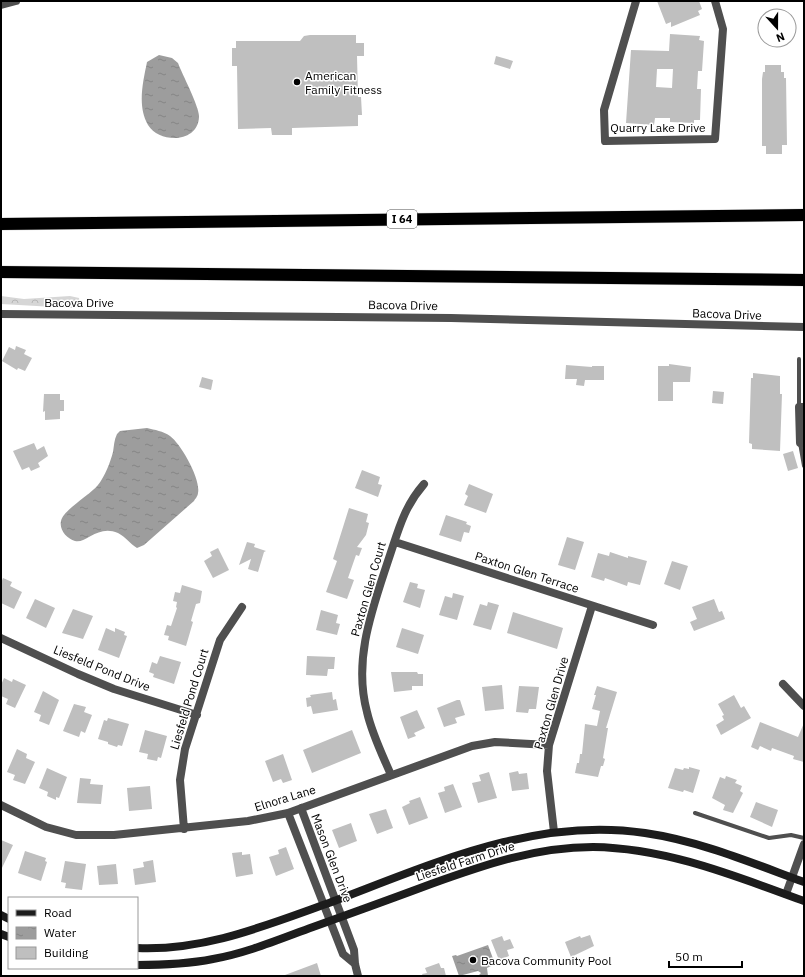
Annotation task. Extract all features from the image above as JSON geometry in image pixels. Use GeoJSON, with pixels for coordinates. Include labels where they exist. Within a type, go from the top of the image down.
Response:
{"type":"FeatureCollection","features":[{"type":"Feature","properties":{"kind":"highway","name":"I 64"},"geometry":{"type":"LineString","coordinates":[[1,224],[804,215]]}},
{"type":"Feature","properties":{"kind":"highway"},"geometry":{"type":"LineString","coordinates":[[1,272],[804,280]]}},
{"type":"Feature","properties":{"kind":"street"},"geometry":{"type":"LineString","coordinates":[[1,5],[16,1]]}},
{"type":"Feature","properties":{"kind":"street","name":"Quarry Lake Drive"},"geometry":{"type":"LineString","coordinates":[[636,1],[604,110],[605,141],[715,139],[723,29],[715,1]]}},
{"type":"Feature","properties":{"kind":"street","name":"Bacova Drive"},"geometry":{"type":"LineString","coordinates":[[1,314],[427,318],[804,327]]}},
{"type":"Feature","properties":{"kind":"street"},"geometry":{"type":"LineString","coordinates":[[802,407],[802,444]]}},
{"type":"Feature","properties":{"kind":"street","name":"Paxton Glen Court"},"geometry":{"type":"LineString","coordinates":[[391,775],[374,735],[366,711],[363,687],[365,636],[371,612],[406,508],[424,484]]}},
{"type":"Feature","properties":{"kind":"street","name":"Paxton Glen Terrace"},"geometry":{"type":"LineString","coordinates":[[395,542],[653,625]]}},
{"type":"Feature","properties":{"kind":"street","name":"Paxton Glen Drive"},"geometry":{"type":"LineString","coordinates":[[554,832],[547,771],[549,745],[592,606]]}},
{"type":"Feature","properties":{"kind":"street","name":"Liesfeld Pond Court"},"geometry":{"type":"LineString","coordinates":[[184,829],[180,780],[185,749],[220,640],[242,607]]}},
{"type":"Feature","properties":{"kind":"street","name":"Liesfeld Pond Drive"},"geometry":{"type":"LineString","coordinates":[[1,638],[114,689],[197,715]]}},
{"type":"Feature","properties":{"kind":"street"},"geometry":{"type":"LineString","coordinates":[[784,684],[804,706]]}},
{"type":"Feature","properties":{"kind":"street","name":"Elnora Lane"},"geometry":{"type":"LineString","coordinates":[[1,806],[46,827],[76,835],[114,835],[184,829],[248,821],[288,813],[472,746],[495,742],[549,745]]}},
{"type":"Feature","properties":{"kind":"street","name":"Mason Glen Drive"},"geometry":{"type":"LineString","coordinates":[[301,808],[354,950],[358,976]]}},
{"type":"Feature","properties":{"kind":"street","name":"Mason Glen Drive"},"geometry":{"type":"LineString","coordinates":[[288,813],[343,954],[355,964]]}},
{"type":"Feature","properties":{"kind":"street","name":"Liesfeld Farm Drive"},"geometry":{"type":"LineString","coordinates":[[138,948],[178,947],[229,938],[476,849],[504,841],[554,832],[616,830],[658,835],[703,845],[804,882]]}},
{"type":"Feature","properties":{"kind":"street"},"geometry":{"type":"LineString","coordinates":[[786,894],[804,844]]}},
{"type":"Feature","properties":{"kind":"street","name":"Liesfeld Farm Drive"},"geometry":{"type":"LineString","coordinates":[[138,965],[178,964],[214,959],[278,940],[488,864],[537,852],[565,848],[617,848],[668,855],[712,868],[804,901]]}},
{"type":"Feature","properties":{"kind":"lane"},"geometry":{"type":"LineString","coordinates":[[799,359],[802,407]]}},
{"type":"Feature","properties":{"kind":"lane"},"geometry":{"type":"LineString","coordinates":[[802,444],[804,466]]}},
{"type":"Feature","properties":{"kind":"lane"},"geometry":{"type":"LineString","coordinates":[[695,814],[769,838],[791,836],[804,838]]}},
{"type":"Feature","properties":{"kind":"green space"},"geometry":{"type":"Polygon","coordinates":[[[1,296],[24,299],[70,296],[79,298],[80,306],[72,308],[1,304],[1,296]]]}},
{"type":"Feature","properties":{"kind":"water"},"geometry":{"type":"Polygon","coordinates":[[[159,55],[172,58],[178,63],[197,106],[199,117],[197,126],[186,136],[169,138],[161,135],[148,125],[145,118],[142,94],[147,62],[159,55]]]}},
{"type":"Feature","properties":{"kind":"water"},"geometry":{"type":"Polygon","coordinates":[[[147,428],[170,436],[179,446],[189,462],[196,479],[198,494],[194,501],[144,545],[137,548],[126,538],[111,531],[99,532],[79,541],[69,538],[62,531],[61,521],[71,507],[94,489],[101,481],[110,461],[117,434],[120,431],[147,428]]]}},
{"type":"Feature","properties":{"kind":"water","name":"Bacova Community Pool"},"geometry":{"type":"Polygon","coordinates":[[[488,945],[495,964],[487,968],[488,976],[478,976],[481,973],[478,971],[459,976],[452,956],[457,956],[488,945]]]}},
{"type":"Feature","properties":{"kind":"building"},"geometry":{"type":"Polygon","coordinates":[[[657,1],[699,1],[702,9],[698,11],[700,15],[671,27],[671,22],[666,24],[657,1]]]}},
{"type":"Feature","properties":{"kind":"building"},"geometry":{"type":"Polygon","coordinates":[[[670,34],[700,36],[699,40],[704,41],[702,71],[698,71],[697,89],[701,89],[700,120],[694,120],[694,123],[670,122],[670,118],[655,118],[654,125],[626,123],[631,50],[669,51],[670,34]],[[657,69],[656,87],[672,88],[673,69],[657,69]]]}},
{"type":"Feature","properties":{"kind":"building","name":"American Family Fitness"},"geometry":{"type":"Polygon","coordinates":[[[356,35],[356,43],[364,43],[364,56],[357,56],[358,97],[361,97],[362,115],[358,115],[358,126],[292,128],[292,135],[272,135],[271,128],[238,129],[237,66],[232,66],[232,48],[236,48],[236,41],[300,41],[304,36],[356,35]]]}},
{"type":"Feature","properties":{"kind":"building"},"geometry":{"type":"Polygon","coordinates":[[[496,56],[513,61],[510,69],[494,64],[496,56]]]}},
{"type":"Feature","properties":{"kind":"building"},"geometry":{"type":"Polygon","coordinates":[[[765,65],[781,65],[781,72],[784,72],[784,78],[786,78],[787,145],[782,145],[782,154],[766,154],[766,146],[762,146],[762,79],[763,72],[765,72],[765,65]]]}},
{"type":"Feature","properties":{"kind":"building"},"geometry":{"type":"Polygon","coordinates":[[[16,346],[26,350],[24,354],[32,358],[25,371],[18,368],[17,370],[2,361],[9,347],[15,350],[16,346]]]}},
{"type":"Feature","properties":{"kind":"building"},"geometry":{"type":"Polygon","coordinates":[[[669,364],[691,367],[690,382],[673,382],[673,401],[658,401],[658,366],[669,366],[669,364]]]}},
{"type":"Feature","properties":{"kind":"building"},"geometry":{"type":"Polygon","coordinates":[[[566,365],[592,367],[604,366],[604,380],[585,380],[584,386],[576,385],[577,379],[565,379],[566,365]]]}},
{"type":"Feature","properties":{"kind":"building"},"geometry":{"type":"Polygon","coordinates":[[[753,373],[780,376],[780,394],[782,394],[780,451],[752,449],[752,444],[749,443],[751,378],[753,378],[753,373]]]}},
{"type":"Feature","properties":{"kind":"building"},"geometry":{"type":"Polygon","coordinates":[[[202,377],[213,380],[211,390],[199,387],[202,377]]]}},
{"type":"Feature","properties":{"kind":"building"},"geometry":{"type":"Polygon","coordinates":[[[713,391],[724,392],[723,404],[712,403],[713,391]]]}},
{"type":"Feature","properties":{"kind":"building"},"geometry":{"type":"Polygon","coordinates":[[[44,394],[60,394],[60,400],[64,400],[64,411],[60,411],[60,419],[45,420],[45,411],[43,412],[44,394]]]}},
{"type":"Feature","properties":{"kind":"building"},"geometry":{"type":"Polygon","coordinates":[[[34,443],[37,450],[44,446],[48,456],[38,463],[40,467],[31,471],[29,467],[22,470],[13,451],[34,443]]]}},
{"type":"Feature","properties":{"kind":"building"},"geometry":{"type":"Polygon","coordinates":[[[793,451],[798,468],[788,471],[783,454],[793,451]]]}},
{"type":"Feature","properties":{"kind":"building"},"geometry":{"type":"Polygon","coordinates":[[[362,470],[380,477],[378,484],[382,485],[378,497],[355,488],[362,470]]]}},
{"type":"Feature","properties":{"kind":"building"},"geometry":{"type":"Polygon","coordinates":[[[469,484],[493,494],[486,513],[464,505],[468,496],[465,494],[469,484]]]}},
{"type":"Feature","properties":{"kind":"building"},"geometry":{"type":"Polygon","coordinates":[[[349,508],[368,514],[366,522],[369,523],[366,535],[357,547],[362,548],[359,556],[356,555],[348,578],[354,580],[347,599],[326,592],[337,561],[333,559],[349,508]]]}},
{"type":"Feature","properties":{"kind":"building"},"geometry":{"type":"Polygon","coordinates":[[[446,515],[467,522],[466,524],[471,526],[469,533],[464,532],[461,542],[439,535],[446,515]]]}},
{"type":"Feature","properties":{"kind":"building"},"geometry":{"type":"Polygon","coordinates":[[[567,537],[584,542],[575,570],[558,565],[567,537]]]}},
{"type":"Feature","properties":{"kind":"building"},"geometry":{"type":"Polygon","coordinates":[[[247,542],[255,544],[254,547],[266,551],[264,552],[258,572],[248,569],[251,559],[239,565],[247,542]]]}},
{"type":"Feature","properties":{"kind":"building"},"geometry":{"type":"Polygon","coordinates":[[[218,548],[229,570],[213,578],[204,561],[212,556],[210,552],[218,548]]]}},
{"type":"Feature","properties":{"kind":"building"},"geometry":{"type":"Polygon","coordinates":[[[610,552],[628,558],[628,556],[647,561],[640,585],[628,582],[627,586],[605,578],[604,581],[591,577],[598,553],[609,556],[610,552]]]}},
{"type":"Feature","properties":{"kind":"building"},"geometry":{"type":"Polygon","coordinates":[[[672,561],[688,566],[680,590],[664,584],[672,561]]]}},
{"type":"Feature","properties":{"kind":"building"},"geometry":{"type":"Polygon","coordinates":[[[3,578],[12,582],[10,586],[22,592],[14,609],[1,603],[1,583],[3,578]]]}},
{"type":"Feature","properties":{"kind":"building"},"geometry":{"type":"Polygon","coordinates":[[[410,582],[418,584],[417,588],[425,590],[420,608],[403,602],[410,582]]]}},
{"type":"Feature","properties":{"kind":"building"},"geometry":{"type":"Polygon","coordinates":[[[182,585],[202,591],[200,603],[196,604],[191,621],[193,622],[186,646],[168,640],[169,636],[164,635],[167,625],[171,626],[177,608],[177,602],[173,601],[175,592],[180,593],[182,585]]]}},
{"type":"Feature","properties":{"kind":"building"},"geometry":{"type":"Polygon","coordinates":[[[453,593],[464,596],[457,620],[439,615],[445,596],[452,598],[453,593]]]}},
{"type":"Feature","properties":{"kind":"building"},"geometry":{"type":"Polygon","coordinates":[[[35,599],[55,608],[46,628],[26,618],[35,599]]]}},
{"type":"Feature","properties":{"kind":"building"},"geometry":{"type":"Polygon","coordinates":[[[714,599],[719,612],[722,611],[725,619],[694,631],[690,622],[697,619],[692,607],[714,599]]]}},
{"type":"Feature","properties":{"kind":"building"},"geometry":{"type":"Polygon","coordinates":[[[488,602],[499,605],[491,630],[473,625],[480,604],[487,606],[488,602]]]}},
{"type":"Feature","properties":{"kind":"building"},"geometry":{"type":"Polygon","coordinates":[[[73,609],[93,616],[83,639],[62,633],[73,609]]]}},
{"type":"Feature","properties":{"kind":"building"},"geometry":{"type":"Polygon","coordinates":[[[321,610],[338,615],[336,623],[340,624],[337,635],[316,630],[321,610]]]}},
{"type":"Feature","properties":{"kind":"building"},"geometry":{"type":"Polygon","coordinates":[[[513,612],[563,628],[557,649],[507,633],[513,612]]]}},
{"type":"Feature","properties":{"kind":"building"},"geometry":{"type":"Polygon","coordinates":[[[106,628],[115,632],[115,628],[125,632],[124,635],[127,636],[119,658],[98,650],[106,628]]]}},
{"type":"Feature","properties":{"kind":"building"},"geometry":{"type":"Polygon","coordinates":[[[402,628],[424,635],[418,654],[396,647],[402,628]]]}},
{"type":"Feature","properties":{"kind":"building"},"geometry":{"type":"Polygon","coordinates":[[[160,656],[181,662],[174,684],[153,677],[154,674],[149,672],[152,662],[157,664],[160,656]]]}},
{"type":"Feature","properties":{"kind":"building"},"geometry":{"type":"Polygon","coordinates":[[[307,656],[335,657],[334,669],[328,669],[327,676],[306,675],[307,656]]]}},
{"type":"Feature","properties":{"kind":"building"},"geometry":{"type":"Polygon","coordinates":[[[391,672],[417,672],[418,674],[423,674],[423,686],[412,686],[412,690],[394,692],[391,672]]]}},
{"type":"Feature","properties":{"kind":"building"},"geometry":{"type":"Polygon","coordinates":[[[4,678],[12,682],[13,679],[26,685],[15,708],[6,704],[8,699],[1,696],[1,685],[4,678]]]}},
{"type":"Feature","properties":{"kind":"building"},"geometry":{"type":"Polygon","coordinates":[[[502,685],[504,709],[485,711],[482,687],[502,685]]]}},
{"type":"Feature","properties":{"kind":"building"},"geometry":{"type":"Polygon","coordinates":[[[519,686],[539,687],[536,709],[529,709],[528,713],[516,712],[519,686]]]}},
{"type":"Feature","properties":{"kind":"building"},"geometry":{"type":"Polygon","coordinates":[[[597,686],[617,692],[606,728],[608,728],[603,758],[605,759],[598,777],[575,773],[577,763],[579,763],[580,754],[582,754],[585,724],[597,726],[600,711],[592,709],[597,686]]]}},
{"type":"Feature","properties":{"kind":"building"},"geometry":{"type":"Polygon","coordinates":[[[43,691],[59,700],[49,725],[39,721],[41,715],[34,712],[43,691]]]}},
{"type":"Feature","properties":{"kind":"building"},"geometry":{"type":"Polygon","coordinates":[[[332,692],[333,700],[336,699],[338,710],[313,714],[311,706],[307,707],[306,698],[311,697],[310,695],[332,692]]]}},
{"type":"Feature","properties":{"kind":"building"},"geometry":{"type":"Polygon","coordinates":[[[734,695],[741,708],[744,706],[751,718],[721,735],[716,725],[724,720],[722,716],[724,715],[718,704],[734,695]]]}},
{"type":"Feature","properties":{"kind":"building"},"geometry":{"type":"Polygon","coordinates":[[[460,700],[465,715],[455,718],[457,723],[444,727],[437,708],[460,700]]]}},
{"type":"Feature","properties":{"kind":"building"},"geometry":{"type":"Polygon","coordinates":[[[74,704],[86,707],[84,712],[92,715],[85,733],[81,731],[79,737],[63,731],[74,704]]]}},
{"type":"Feature","properties":{"kind":"building"},"geometry":{"type":"Polygon","coordinates":[[[417,710],[425,728],[414,733],[416,736],[408,739],[400,717],[417,710]]]}},
{"type":"Feature","properties":{"kind":"building"},"geometry":{"type":"Polygon","coordinates":[[[108,718],[129,724],[122,746],[118,745],[117,747],[98,739],[104,720],[107,721],[108,718]]]}},
{"type":"Feature","properties":{"kind":"building"},"geometry":{"type":"Polygon","coordinates":[[[760,722],[798,737],[804,723],[804,762],[793,759],[794,756],[772,748],[771,751],[760,746],[758,750],[751,747],[760,722]]]}},
{"type":"Feature","properties":{"kind":"building"},"geometry":{"type":"Polygon","coordinates":[[[145,730],[167,736],[161,758],[158,757],[157,761],[147,759],[148,754],[139,752],[145,730]]]}},
{"type":"Feature","properties":{"kind":"building"},"geometry":{"type":"Polygon","coordinates":[[[352,730],[361,753],[312,773],[303,750],[352,730]]]}},
{"type":"Feature","properties":{"kind":"building"},"geometry":{"type":"Polygon","coordinates":[[[17,749],[27,754],[26,758],[35,762],[25,784],[13,780],[15,775],[7,772],[17,749]]]}},
{"type":"Feature","properties":{"kind":"building"},"geometry":{"type":"Polygon","coordinates":[[[283,754],[292,780],[283,783],[281,779],[273,782],[265,761],[283,754]]]}},
{"type":"Feature","properties":{"kind":"building"},"geometry":{"type":"Polygon","coordinates":[[[689,767],[700,770],[693,793],[668,788],[675,768],[683,770],[684,768],[689,769],[689,767]]]}},
{"type":"Feature","properties":{"kind":"building"},"geometry":{"type":"Polygon","coordinates":[[[47,768],[67,777],[59,798],[56,797],[56,800],[47,796],[48,792],[39,788],[47,768]]]}},
{"type":"Feature","properties":{"kind":"building"},"geometry":{"type":"Polygon","coordinates":[[[518,771],[519,774],[527,773],[529,789],[512,791],[509,773],[518,771]]]}},
{"type":"Feature","properties":{"kind":"building"},"geometry":{"type":"Polygon","coordinates":[[[489,772],[497,798],[478,803],[472,783],[481,781],[479,775],[489,772]]]}},
{"type":"Feature","properties":{"kind":"building"},"geometry":{"type":"Polygon","coordinates":[[[726,776],[737,780],[735,783],[742,786],[740,791],[743,793],[733,813],[723,810],[725,805],[712,798],[720,777],[725,779],[726,776]]]}},
{"type":"Feature","properties":{"kind":"building"},"geometry":{"type":"Polygon","coordinates":[[[80,778],[91,779],[90,784],[103,785],[101,804],[77,803],[80,778]]]}},
{"type":"Feature","properties":{"kind":"building"},"geometry":{"type":"Polygon","coordinates":[[[453,784],[462,807],[445,813],[438,793],[445,791],[444,787],[453,784]]]}},
{"type":"Feature","properties":{"kind":"building"},"geometry":{"type":"Polygon","coordinates":[[[150,786],[152,809],[129,811],[127,788],[150,786]]]}},
{"type":"Feature","properties":{"kind":"building"},"geometry":{"type":"Polygon","coordinates":[[[420,797],[428,818],[409,825],[402,807],[410,803],[409,801],[420,797]]]}},
{"type":"Feature","properties":{"kind":"building"},"geometry":{"type":"Polygon","coordinates":[[[756,802],[778,810],[772,827],[750,817],[756,802]]]}},
{"type":"Feature","properties":{"kind":"building"},"geometry":{"type":"Polygon","coordinates":[[[386,809],[393,828],[377,834],[369,814],[386,809]]]}},
{"type":"Feature","properties":{"kind":"building"},"geometry":{"type":"Polygon","coordinates":[[[351,823],[357,841],[339,848],[332,830],[351,823]]]}},
{"type":"Feature","properties":{"kind":"building"},"geometry":{"type":"Polygon","coordinates":[[[1,840],[13,845],[1,870],[1,840]]]}},
{"type":"Feature","properties":{"kind":"building"},"geometry":{"type":"Polygon","coordinates":[[[286,847],[294,869],[276,876],[269,857],[279,854],[278,850],[286,847]]]}},
{"type":"Feature","properties":{"kind":"building"},"geometry":{"type":"Polygon","coordinates":[[[25,851],[46,858],[45,861],[47,862],[41,881],[18,873],[25,851]]]}},
{"type":"Feature","properties":{"kind":"building"},"geometry":{"type":"Polygon","coordinates":[[[242,852],[242,855],[250,854],[253,874],[236,877],[232,853],[242,852]]]}},
{"type":"Feature","properties":{"kind":"building"},"geometry":{"type":"Polygon","coordinates":[[[153,860],[156,882],[135,885],[133,869],[144,867],[143,862],[153,860]]]}},
{"type":"Feature","properties":{"kind":"building"},"geometry":{"type":"Polygon","coordinates":[[[65,861],[86,864],[82,890],[65,888],[66,883],[61,882],[65,861]]]}},
{"type":"Feature","properties":{"kind":"building"},"geometry":{"type":"Polygon","coordinates":[[[116,864],[118,884],[99,885],[97,866],[116,864]]]}},
{"type":"Feature","properties":{"kind":"building"},"geometry":{"type":"Polygon","coordinates":[[[590,935],[594,946],[571,957],[565,942],[580,936],[581,938],[590,935]]]}},
{"type":"Feature","properties":{"kind":"building"},"geometry":{"type":"Polygon","coordinates":[[[502,936],[504,941],[510,939],[514,948],[507,950],[509,956],[499,960],[491,940],[502,936]]]}},
{"type":"Feature","properties":{"kind":"building"},"geometry":{"type":"Polygon","coordinates":[[[317,963],[321,976],[285,976],[285,975],[317,963]]]}},
{"type":"Feature","properties":{"kind":"building"},"geometry":{"type":"Polygon","coordinates":[[[439,963],[441,968],[444,968],[446,976],[423,976],[422,974],[427,973],[425,968],[439,963]]]}},
{"type":"Feature","properties":{"kind":"place","name":"American Family Fitness"},"geometry":{"type":"Point","coordinates":[297,82]}},
{"type":"Feature","properties":{"kind":"place","name":"Bacova Community Pool"},"geometry":{"type":"Point","coordinates":[473,960]}}]}
